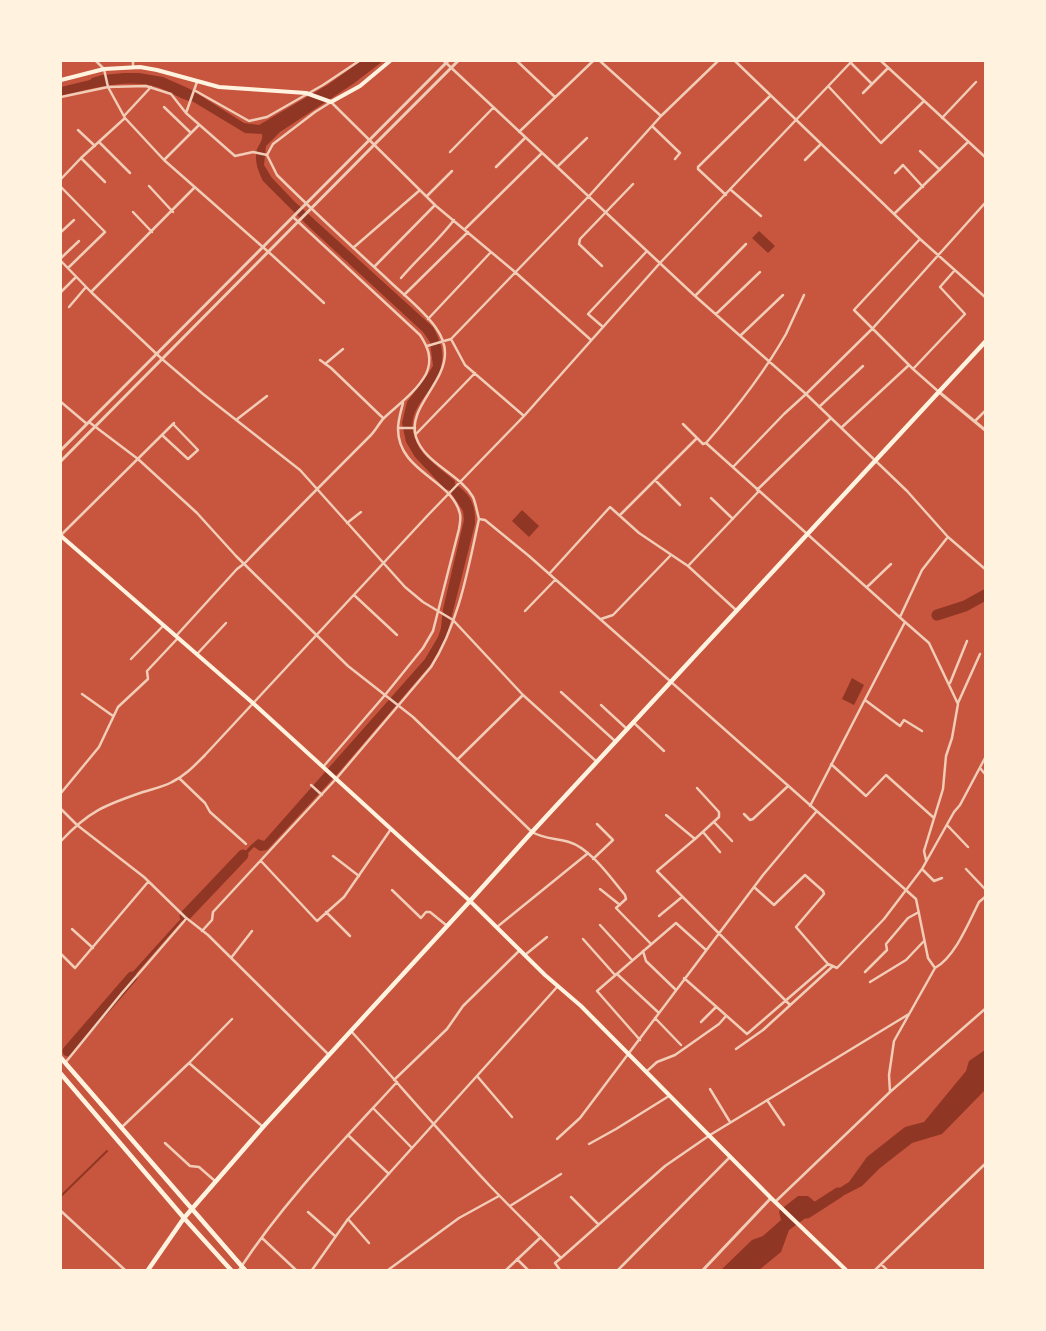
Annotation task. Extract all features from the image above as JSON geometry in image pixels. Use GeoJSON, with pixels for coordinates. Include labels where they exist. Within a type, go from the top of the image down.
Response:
{"type":"FeatureCollection","features":[{"type":"Feature","properties":{"kind":"highway"},"geometry":{"type":"LineString","coordinates":[[148,1270],[184,1218],[193,1210],[263,1127],[736,610],[985,342]]}},
{"type":"Feature","properties":{"kind":"highway"},"geometry":{"type":"LineString","coordinates":[[61,1058],[242,1269]]}},
{"type":"Feature","properties":{"kind":"highway"},"geometry":{"type":"LineString","coordinates":[[61,1074],[231,1270]]}},
{"type":"Feature","properties":{"kind":"main road"},"geometry":{"type":"LineString","coordinates":[[61,80],[104,69],[133,67],[157,70],[220,88],[306,93],[329,101],[360,86],[390,61]]}},
{"type":"Feature","properties":{"kind":"main road"},"geometry":{"type":"LineString","coordinates":[[61,535],[254,704],[470,901],[581,1006],[779,1206],[846,1270]]}},
{"type":"Feature","properties":{"kind":"street"},"geometry":{"type":"LineString","coordinates":[[96,61],[104,69],[108,87],[124,117],[164,160],[264,247],[324,303]]}},
{"type":"Feature","properties":{"kind":"street"},"geometry":{"type":"LineString","coordinates":[[133,61],[133,67]]}},
{"type":"Feature","properties":{"kind":"street"},"geometry":{"type":"LineString","coordinates":[[194,90],[249,121],[267,117],[306,93],[323,86],[359,61]]}},
{"type":"Feature","properties":{"kind":"street"},"geometry":{"type":"LineString","coordinates":[[61,461],[458,61]]}},
{"type":"Feature","properties":{"kind":"street"},"geometry":{"type":"LineString","coordinates":[[517,61],[556,97]]}},
{"type":"Feature","properties":{"kind":"street"},"geometry":{"type":"LineString","coordinates":[[519,132],[593,61]]}},
{"type":"Feature","properties":{"kind":"street"},"geometry":{"type":"LineString","coordinates":[[600,61],[661,116]]}},
{"type":"Feature","properties":{"kind":"street"},"geometry":{"type":"LineString","coordinates":[[427,346],[451,339],[588,196],[661,116],[718,61]]}},
{"type":"Feature","properties":{"kind":"street"},"geometry":{"type":"LineString","coordinates":[[734,61],[894,214],[985,297]]}},
{"type":"Feature","properties":{"kind":"street"},"geometry":{"type":"LineString","coordinates":[[881,61],[985,157]]}},
{"type":"Feature","properties":{"kind":"street"},"geometry":{"type":"LineString","coordinates":[[61,450],[446,62],[695,296],[806,394],[907,491],[948,537],[984,569]]}},
{"type":"Feature","properties":{"kind":"street"},"geometry":{"type":"LineString","coordinates":[[61,841],[76,825],[108,804],[173,782],[191,770],[459,482],[524,416],[660,263],[852,62],[872,84]]}},
{"type":"Feature","properties":{"kind":"street"},"geometry":{"type":"LineString","coordinates":[[863,93],[888,68]]}},
{"type":"Feature","properties":{"kind":"street"},"geometry":{"type":"LineString","coordinates":[[186,113],[197,82]]}},
{"type":"Feature","properties":{"kind":"street"},"geometry":{"type":"LineString","coordinates":[[942,118],[976,82]]}},
{"type":"Feature","properties":{"kind":"street"},"geometry":{"type":"LineString","coordinates":[[61,97],[108,87],[151,87],[172,94],[186,113],[235,156],[254,152],[267,155]]}},
{"type":"Feature","properties":{"kind":"street"},"geometry":{"type":"LineString","coordinates":[[61,179],[124,117],[151,87]]}},
{"type":"Feature","properties":{"kind":"street"},"geometry":{"type":"LineString","coordinates":[[828,87],[881,143],[924,101]]}},
{"type":"Feature","properties":{"kind":"street"},"geometry":{"type":"LineString","coordinates":[[726,195],[698,169],[698,166],[770,96]]}},
{"type":"Feature","properties":{"kind":"street"},"geometry":{"type":"LineString","coordinates":[[267,155],[273,144],[329,101],[375,144],[435,205],[516,272],[591,340]]}},
{"type":"Feature","properties":{"kind":"street"},"geometry":{"type":"LineString","coordinates":[[164,107],[191,133]]}},
{"type":"Feature","properties":{"kind":"street"},"geometry":{"type":"LineString","coordinates":[[450,152],[493,108]]}},
{"type":"Feature","properties":{"kind":"street"},"geometry":{"type":"LineString","coordinates":[[164,160],[199,125]]}},
{"type":"Feature","properties":{"kind":"street"},"geometry":{"type":"LineString","coordinates":[[652,126],[680,153],[675,159]]}},
{"type":"Feature","properties":{"kind":"street"},"geometry":{"type":"LineString","coordinates":[[78,130],[95,146]]}},
{"type":"Feature","properties":{"kind":"street"},"geometry":{"type":"LineString","coordinates":[[496,167],[525,138]]}},
{"type":"Feature","properties":{"kind":"street"},"geometry":{"type":"LineString","coordinates":[[557,167],[587,138]]}},
{"type":"Feature","properties":{"kind":"street"},"geometry":{"type":"LineString","coordinates":[[99,142],[130,173]]}},
{"type":"Feature","properties":{"kind":"street"},"geometry":{"type":"LineString","coordinates":[[894,214],[968,142]]}},
{"type":"Feature","properties":{"kind":"street"},"geometry":{"type":"LineString","coordinates":[[805,160],[821,144]]}},
{"type":"Feature","properties":{"kind":"street"},"geometry":{"type":"LineString","coordinates":[[920,150],[940,170]]}},
{"type":"Feature","properties":{"kind":"street"},"geometry":{"type":"LineString","coordinates":[[465,230],[542,153]]}},
{"type":"Feature","properties":{"kind":"street"},"geometry":{"type":"LineString","coordinates":[[202,930],[212,920],[214,912],[336,779],[432,667],[443,649],[453,620],[469,566],[479,519],[473,497],[426,452],[420,444],[414,428],[418,412],[442,373],[445,362],[445,350],[438,330],[404,295],[310,209],[277,176],[267,155]]}},
{"type":"Feature","properties":{"kind":"street"},"geometry":{"type":"LineString","coordinates":[[81,158],[105,182]]}},
{"type":"Feature","properties":{"kind":"street"},"geometry":{"type":"LineString","coordinates":[[895,173],[903,165],[923,187]]}},
{"type":"Feature","properties":{"kind":"street"},"geometry":{"type":"LineString","coordinates":[[427,196],[452,171]]}},
{"type":"Feature","properties":{"kind":"street"},"geometry":{"type":"LineString","coordinates":[[602,266],[578,244],[580,239],[633,184]]}},
{"type":"Feature","properties":{"kind":"street"},"geometry":{"type":"LineString","coordinates":[[149,186],[173,212]]}},
{"type":"Feature","properties":{"kind":"street"},"geometry":{"type":"LineString","coordinates":[[61,187],[105,232],[68,268]]}},
{"type":"Feature","properties":{"kind":"street"},"geometry":{"type":"LineString","coordinates":[[92,292],[196,187]]}},
{"type":"Feature","properties":{"kind":"street"},"geometry":{"type":"LineString","coordinates":[[353,248],[420,190]]}},
{"type":"Feature","properties":{"kind":"street"},"geometry":{"type":"LineString","coordinates":[[731,190],[761,216]]}},
{"type":"Feature","properties":{"kind":"street"},"geometry":{"type":"LineString","coordinates":[[733,467],[784,414],[873,328],[985,203]]}},
{"type":"Feature","properties":{"kind":"street"},"geometry":{"type":"LineString","coordinates":[[374,267],[435,205]]}},
{"type":"Feature","properties":{"kind":"street"},"geometry":{"type":"LineString","coordinates":[[134,212],[152,232]]}},
{"type":"Feature","properties":{"kind":"street"},"geometry":{"type":"LineString","coordinates":[[61,793],[99,747],[118,707],[148,679],[147,671],[231,575],[245,564],[317,488],[371,435],[383,419],[404,401],[426,374],[430,360],[427,346],[420,335],[293,217]]}},
{"type":"Feature","properties":{"kind":"street"},"geometry":{"type":"LineString","coordinates":[[61,232],[74,220]]}},
{"type":"Feature","properties":{"kind":"street"},"geometry":{"type":"LineString","coordinates":[[401,278],[454,220]]}},
{"type":"Feature","properties":{"kind":"street"},"geometry":{"type":"LineString","coordinates":[[404,295],[468,232]]}},
{"type":"Feature","properties":{"kind":"street"},"geometry":{"type":"LineString","coordinates":[[920,238],[854,310],[939,392],[985,430]]}},
{"type":"Feature","properties":{"kind":"street"},"geometry":{"type":"LineString","coordinates":[[79,241],[62,261],[86,287],[156,354],[300,470],[405,587],[423,602],[453,620],[523,695],[598,762]]}},
{"type":"Feature","properties":{"kind":"street"},"geometry":{"type":"LineString","coordinates":[[695,296],[746,244]]}},
{"type":"Feature","properties":{"kind":"street"},"geometry":{"type":"LineString","coordinates":[[603,327],[588,314],[647,251]]}},
{"type":"Feature","properties":{"kind":"street"},"geometry":{"type":"LineString","coordinates":[[428,319],[491,252]]}},
{"type":"Feature","properties":{"kind":"street"},"geometry":{"type":"LineString","coordinates":[[913,368],[965,314],[940,287],[955,270]]}},
{"type":"Feature","properties":{"kind":"street"},"geometry":{"type":"LineString","coordinates":[[716,315],[760,272]]}},
{"type":"Feature","properties":{"kind":"street"},"geometry":{"type":"LineString","coordinates":[[61,292],[77,277]]}},
{"type":"Feature","properties":{"kind":"street"},"geometry":{"type":"LineString","coordinates":[[69,307],[86,287]]}},
{"type":"Feature","properties":{"kind":"street"},"geometry":{"type":"LineString","coordinates":[[706,443],[728,418],[769,360],[786,333],[804,295]]}},
{"type":"Feature","properties":{"kind":"street"},"geometry":{"type":"LineString","coordinates":[[740,336],[783,296]]}},
{"type":"Feature","properties":{"kind":"street"},"geometry":{"type":"LineString","coordinates":[[451,339],[465,364],[524,416]]}},
{"type":"Feature","properties":{"kind":"street"},"geometry":{"type":"LineString","coordinates":[[325,364],[343,349]]}},
{"type":"Feature","properties":{"kind":"street"},"geometry":{"type":"LineString","coordinates":[[320,360],[383,419]]}},
{"type":"Feature","properties":{"kind":"street"},"geometry":{"type":"LineString","coordinates":[[841,428],[884,390],[909,364]]}},
{"type":"Feature","properties":{"kind":"street"},"geometry":{"type":"LineString","coordinates":[[819,407],[863,366]]}},
{"type":"Feature","properties":{"kind":"street"},"geometry":{"type":"LineString","coordinates":[[416,434],[475,373]]}},
{"type":"Feature","properties":{"kind":"street"},"geometry":{"type":"LineString","coordinates":[[236,420],[267,396]]}},
{"type":"Feature","properties":{"kind":"street"},"geometry":{"type":"LineString","coordinates":[[323,767],[385,695],[423,648],[433,631],[460,529],[460,516],[457,506],[449,494],[416,466],[407,456],[401,444],[398,428],[404,401]]}},
{"type":"Feature","properties":{"kind":"street"},"geometry":{"type":"LineString","coordinates":[[61,402],[138,459],[197,513],[245,564],[348,666],[398,705],[458,759],[532,832],[540,837],[570,842],[588,854],[625,895],[626,899],[616,908],[651,944]]}},
{"type":"Feature","properties":{"kind":"street"},"geometry":{"type":"LineString","coordinates":[[975,421],[985,411]]}},
{"type":"Feature","properties":{"kind":"street"},"geometry":{"type":"LineString","coordinates":[[688,566],[758,490],[831,418]]}},
{"type":"Feature","properties":{"kind":"street"},"geometry":{"type":"LineString","coordinates":[[61,535],[162,435],[174,424],[198,450],[188,459],[162,435]]}},
{"type":"Feature","properties":{"kind":"street"},"geometry":{"type":"LineString","coordinates":[[683,424],[703,444],[706,443],[929,642],[950,683],[958,704]]}},
{"type":"Feature","properties":{"kind":"street"},"geometry":{"type":"LineString","coordinates":[[398,428],[414,428]]}},
{"type":"Feature","properties":{"kind":"street"},"geometry":{"type":"LineString","coordinates":[[620,515],[697,438]]}},
{"type":"Feature","properties":{"kind":"street"},"geometry":{"type":"LineString","coordinates":[[655,480],[680,505]]}},
{"type":"Feature","properties":{"kind":"street"},"geometry":{"type":"LineString","coordinates":[[711,498],[733,519]]}},
{"type":"Feature","properties":{"kind":"street"},"geometry":{"type":"LineString","coordinates":[[549,574],[610,507],[639,534],[688,566],[736,610]]}},
{"type":"Feature","properties":{"kind":"street"},"geometry":{"type":"LineString","coordinates":[[347,523],[361,512]]}},
{"type":"Feature","properties":{"kind":"street"},"geometry":{"type":"LineString","coordinates":[[479,519],[485,520],[601,619],[916,899],[928,958],[935,968]]}},
{"type":"Feature","properties":{"kind":"street"},"geometry":{"type":"LineString","coordinates":[[900,617],[922,570],[948,537]]}},
{"type":"Feature","properties":{"kind":"street"},"geometry":{"type":"LineString","coordinates":[[601,619],[613,615],[670,556]]}},
{"type":"Feature","properties":{"kind":"street"},"geometry":{"type":"LineString","coordinates":[[867,587],[890,564]]}},
{"type":"Feature","properties":{"kind":"street"},"geometry":{"type":"LineString","coordinates":[[526,611],[555,580]]}},
{"type":"Feature","properties":{"kind":"street"},"geometry":{"type":"LineString","coordinates":[[354,595],[397,635]]}},
{"type":"Feature","properties":{"kind":"street"},"geometry":{"type":"LineString","coordinates":[[810,806],[905,622]]}},
{"type":"Feature","properties":{"kind":"street"},"geometry":{"type":"LineString","coordinates":[[197,654],[226,623]]}},
{"type":"Feature","properties":{"kind":"street"},"geometry":{"type":"LineString","coordinates":[[132,659],[164,625]]}},
{"type":"Feature","properties":{"kind":"street"},"geometry":{"type":"LineString","coordinates":[[950,683],[967,641]]}},
{"type":"Feature","properties":{"kind":"street"},"geometry":{"type":"LineString","coordinates":[[926,860],[924,851],[943,789],[946,756],[952,738],[958,704],[980,654]]}},
{"type":"Feature","properties":{"kind":"street"},"geometry":{"type":"LineString","coordinates":[[561,692],[615,742]]}},
{"type":"Feature","properties":{"kind":"street"},"geometry":{"type":"LineString","coordinates":[[82,694],[113,716]]}},
{"type":"Feature","properties":{"kind":"street"},"geometry":{"type":"LineString","coordinates":[[458,759],[523,695]]}},
{"type":"Feature","properties":{"kind":"street"},"geometry":{"type":"LineString","coordinates":[[865,700],[900,726],[904,720],[922,731]]}},
{"type":"Feature","properties":{"kind":"street"},"geometry":{"type":"LineString","coordinates":[[601,705],[627,730]]}},
{"type":"Feature","properties":{"kind":"street"},"geometry":{"type":"LineString","coordinates":[[633,722],[664,751]]}},
{"type":"Feature","properties":{"kind":"street"},"geometry":{"type":"LineString","coordinates":[[754,887],[774,904],[805,874],[823,891],[824,894],[796,927],[828,964],[837,968],[877,926],[922,869],[985,758]]}},
{"type":"Feature","properties":{"kind":"street"},"geometry":{"type":"LineString","coordinates":[[831,764],[866,796],[886,775],[888,776],[934,818]]}},
{"type":"Feature","properties":{"kind":"street"},"geometry":{"type":"LineString","coordinates":[[980,768],[985,774]]}},
{"type":"Feature","properties":{"kind":"street"},"geometry":{"type":"LineString","coordinates":[[179,778],[204,803],[210,812],[246,844]]}},
{"type":"Feature","properties":{"kind":"street"},"geometry":{"type":"LineString","coordinates":[[311,785],[322,794]]}},
{"type":"Feature","properties":{"kind":"street"},"geometry":{"type":"LineString","coordinates":[[744,814],[750,820],[753,819],[788,786]]}},
{"type":"Feature","properties":{"kind":"street"},"geometry":{"type":"LineString","coordinates":[[697,788],[719,812],[719,818],[656,871],[790,1005]]}},
{"type":"Feature","properties":{"kind":"street"},"geometry":{"type":"LineString","coordinates":[[61,809],[76,825],[148,882],[185,917],[202,930],[328,1055]]}},
{"type":"Feature","properties":{"kind":"street"},"geometry":{"type":"LineString","coordinates":[[557,1139],[580,1118],[754,887],[816,812]]}},
{"type":"Feature","properties":{"kind":"street"},"geometry":{"type":"LineString","coordinates":[[666,815],[695,839]]}},
{"type":"Feature","properties":{"kind":"street"},"geometry":{"type":"LineString","coordinates":[[714,822],[732,841]]}},
{"type":"Feature","properties":{"kind":"street"},"geometry":{"type":"LineString","coordinates":[[593,859],[613,840],[596,824]]}},
{"type":"Feature","properties":{"kind":"street"},"geometry":{"type":"LineString","coordinates":[[946,825],[968,847]]}},
{"type":"Feature","properties":{"kind":"street"},"geometry":{"type":"LineString","coordinates":[[261,861],[317,920],[344,897],[392,829]]}},
{"type":"Feature","properties":{"kind":"street"},"geometry":{"type":"LineString","coordinates":[[703,832],[720,852]]}},
{"type":"Feature","properties":{"kind":"street"},"geometry":{"type":"LineString","coordinates":[[496,927],[588,854]]}},
{"type":"Feature","properties":{"kind":"street"},"geometry":{"type":"LineString","coordinates":[[333,856],[359,876]]}},
{"type":"Feature","properties":{"kind":"street"},"geometry":{"type":"LineString","coordinates":[[922,869],[934,881],[942,878]]}},
{"type":"Feature","properties":{"kind":"street"},"geometry":{"type":"LineString","coordinates":[[966,869],[985,889]]}},
{"type":"Feature","properties":{"kind":"street"},"geometry":{"type":"LineString","coordinates":[[61,954],[75,968],[148,882]]}},
{"type":"Feature","properties":{"kind":"street"},"geometry":{"type":"LineString","coordinates":[[600,889],[620,905]]}},
{"type":"Feature","properties":{"kind":"street"},"geometry":{"type":"LineString","coordinates":[[392,890],[421,918],[426,912],[430,912],[447,926]]}},
{"type":"Feature","properties":{"kind":"street"},"geometry":{"type":"LineString","coordinates":[[659,916],[682,897]]}},
{"type":"Feature","properties":{"kind":"street"},"geometry":{"type":"LineString","coordinates":[[890,1092],[889,1075],[894,1041],[935,968],[942,964],[954,948],[979,902],[985,897]]}},
{"type":"Feature","properties":{"kind":"street"},"geometry":{"type":"LineString","coordinates":[[326,912],[350,936]]}},
{"type":"Feature","properties":{"kind":"street"},"geometry":{"type":"LineString","coordinates":[[865,972],[887,950],[886,944],[908,918],[919,912]]}},
{"type":"Feature","properties":{"kind":"street"},"geometry":{"type":"LineString","coordinates":[[65,1063],[185,917]]}},
{"type":"Feature","properties":{"kind":"street"},"geometry":{"type":"LineString","coordinates":[[640,1040],[597,991],[676,923],[706,950]]}},
{"type":"Feature","properties":{"kind":"street"},"geometry":{"type":"LineString","coordinates":[[600,925],[632,960]]}},
{"type":"Feature","properties":{"kind":"street"},"geometry":{"type":"LineString","coordinates":[[72,929],[93,948]]}},
{"type":"Feature","properties":{"kind":"street"},"geometry":{"type":"LineString","coordinates":[[231,958],[252,931]]}},
{"type":"Feature","properties":{"kind":"street"},"geometry":{"type":"LineString","coordinates":[[525,955],[547,938]]}},
{"type":"Feature","properties":{"kind":"street"},"geometry":{"type":"LineString","coordinates":[[583,939],[616,975],[659,1013]]}},
{"type":"Feature","properties":{"kind":"street"},"geometry":{"type":"LineString","coordinates":[[870,982],[906,960],[925,941]]}},
{"type":"Feature","properties":{"kind":"street"},"geometry":{"type":"LineString","coordinates":[[242,1269],[262,1238],[310,1178],[396,1081],[447,1028],[463,1006],[520,950]]}},
{"type":"Feature","properties":{"kind":"street"},"geometry":{"type":"LineString","coordinates":[[643,951],[646,961],[676,990]]}},
{"type":"Feature","properties":{"kind":"street"},"geometry":{"type":"LineString","coordinates":[[684,978],[747,1034],[828,964]]}},
{"type":"Feature","properties":{"kind":"street"},"geometry":{"type":"LineString","coordinates":[[736,1049],[762,1030],[833,966]]}},
{"type":"Feature","properties":{"kind":"street"},"geometry":{"type":"LineString","coordinates":[[312,1270],[348,1219],[558,986]]}},
{"type":"Feature","properties":{"kind":"street"},"geometry":{"type":"LineString","coordinates":[[700,1022],[716,1007]]}},
{"type":"Feature","properties":{"kind":"street"},"geometry":{"type":"LineString","coordinates":[[775,1202],[890,1092],[985,1009]]}},
{"type":"Feature","properties":{"kind":"street"},"geometry":{"type":"LineString","coordinates":[[559,1269],[555,1263],[665,1166],[730,1122],[909,1014]]}},
{"type":"Feature","properties":{"kind":"street"},"geometry":{"type":"LineString","coordinates":[[646,1072],[657,1062],[674,1055],[719,1024],[726,1016]]}},
{"type":"Feature","properties":{"kind":"street"},"geometry":{"type":"LineString","coordinates":[[655,1018],[680,1045]]}},
{"type":"Feature","properties":{"kind":"street"},"geometry":{"type":"LineString","coordinates":[[120,1128],[189,1063],[232,1019]]}},
{"type":"Feature","properties":{"kind":"street"},"geometry":{"type":"LineString","coordinates":[[351,1031],[433,1125],[561,1258]]}},
{"type":"Feature","properties":{"kind":"street"},"geometry":{"type":"LineString","coordinates":[[189,1063],[263,1127]]}},
{"type":"Feature","properties":{"kind":"street"},"geometry":{"type":"LineString","coordinates":[[477,1076],[512,1117]]}},
{"type":"Feature","properties":{"kind":"street"},"geometry":{"type":"LineString","coordinates":[[710,1089],[730,1122]]}},
{"type":"Feature","properties":{"kind":"street"},"geometry":{"type":"LineString","coordinates":[[589,1144],[670,1095]]}},
{"type":"Feature","properties":{"kind":"street"},"geometry":{"type":"LineString","coordinates":[[767,1100],[784,1125]]}},
{"type":"Feature","properties":{"kind":"street"},"geometry":{"type":"LineString","coordinates":[[373,1108],[412,1148]]}},
{"type":"Feature","properties":{"kind":"street"},"geometry":{"type":"LineString","coordinates":[[348,1135],[389,1174]]}},
{"type":"Feature","properties":{"kind":"street"},"geometry":{"type":"LineString","coordinates":[[165,1143],[190,1166],[199,1168],[216,1182]]}},
{"type":"Feature","properties":{"kind":"street"},"geometry":{"type":"LineString","coordinates":[[618,1270],[731,1156]]}},
{"type":"Feature","properties":{"kind":"street"},"geometry":{"type":"LineString","coordinates":[[874,1270],[985,1164]]}},
{"type":"Feature","properties":{"kind":"street"},"geometry":{"type":"LineString","coordinates":[[510,1206],[561,1174]]}},
{"type":"Feature","properties":{"kind":"street"},"geometry":{"type":"LineString","coordinates":[[388,1270],[459,1218],[500,1196]]}},
{"type":"Feature","properties":{"kind":"street"},"geometry":{"type":"LineString","coordinates":[[571,1197],[598,1224]]}},
{"type":"Feature","properties":{"kind":"street"},"geometry":{"type":"LineString","coordinates":[[703,1270],[771,1198]]}},
{"type":"Feature","properties":{"kind":"street"},"geometry":{"type":"LineString","coordinates":[[61,1212],[125,1270]]}},
{"type":"Feature","properties":{"kind":"street"},"geometry":{"type":"LineString","coordinates":[[308,1212],[336,1236]]}},
{"type":"Feature","properties":{"kind":"street"},"geometry":{"type":"LineString","coordinates":[[348,1219],[369,1243]]}},
{"type":"Feature","properties":{"kind":"street"},"geometry":{"type":"LineString","coordinates":[[506,1270],[541,1237]]}},
{"type":"Feature","properties":{"kind":"street"},"geometry":{"type":"LineString","coordinates":[[262,1238],[296,1270]]}},
{"type":"Feature","properties":{"kind":"street"},"geometry":{"type":"LineString","coordinates":[[517,1260],[528,1270]]}},
{"type":"Feature","properties":{"kind":"street"},"geometry":{"type":"LineString","coordinates":[[881,1264],[887,1270]]}},
{"type":"Feature","properties":{"kind":"shaded area"},"geometry":{"type":"Polygon","coordinates":[[[361,61],[383,61],[353,84],[280,132],[266,146],[264,165],[272,178],[295,202],[433,327],[440,341],[442,351],[441,367],[434,383],[418,406],[413,422],[413,432],[423,453],[469,496],[475,518],[447,635],[432,663],[340,771],[267,850],[260,851],[254,847],[181,922],[73,1046],[71,1045],[92,1017],[176,924],[252,844],[258,839],[264,841],[425,659],[441,628],[443,609],[464,520],[463,511],[449,490],[445,489],[415,457],[406,442],[402,423],[407,402],[433,366],[430,342],[423,332],[308,226],[263,181],[256,161],[257,149],[262,140],[262,134],[245,133],[192,101],[153,86],[119,84],[61,96],[61,87],[102,75],[139,73],[163,77],[190,89],[244,123],[259,125],[329,84],[361,61]]]}},
{"type":"Feature","properties":{"kind":"shaded area"},"geometry":{"type":"Polygon","coordinates":[[[759,231],[775,246],[768,253],[752,238],[759,231]]]}},
{"type":"Feature","properties":{"kind":"shaded area"},"geometry":{"type":"Polygon","coordinates":[[[522,510],[539,526],[529,537],[512,521],[522,510]]]}},
{"type":"Feature","properties":{"kind":"shaded area"},"geometry":{"type":"Polygon","coordinates":[[[852,678],[864,685],[854,705],[842,699],[852,678]]]}},
{"type":"Feature","properties":{"kind":"shaded area"},"geometry":{"type":"Polygon","coordinates":[[[985,1050],[985,1090],[942,1134],[912,1143],[880,1168],[862,1186],[821,1207],[830,1194],[849,1182],[867,1157],[905,1127],[924,1122],[966,1071],[969,1061],[985,1050]]]}},
{"type":"Feature","properties":{"kind":"shaded area"},"geometry":{"type":"Polygon","coordinates":[[[798,1196],[808,1196],[821,1207],[789,1230],[781,1252],[759,1270],[721,1270],[752,1240],[763,1236],[781,1220],[779,1211],[798,1196]]]}},
{"type":"Feature","properties":{"kind":"waterway"},"geometry":{"type":"LineString","coordinates":[[937,615],[965,606],[985,595]]}},
{"type":"Feature","properties":{"kind":"waterway"},"geometry":{"type":"LineString","coordinates":[[185,916],[243,855]]}},
{"type":"Feature","properties":{"kind":"waterway"},"geometry":{"type":"LineString","coordinates":[[68,1051],[132,977]]}},
{"type":"Feature","properties":{"kind":"waterway"},"geometry":{"type":"LineString","coordinates":[[61,1196],[107,1151]]}},
{"type":"Feature","properties":{"kind":"waterway"},"geometry":{"type":"LineString","coordinates":[[807,1213],[838,1193]]}}]}
